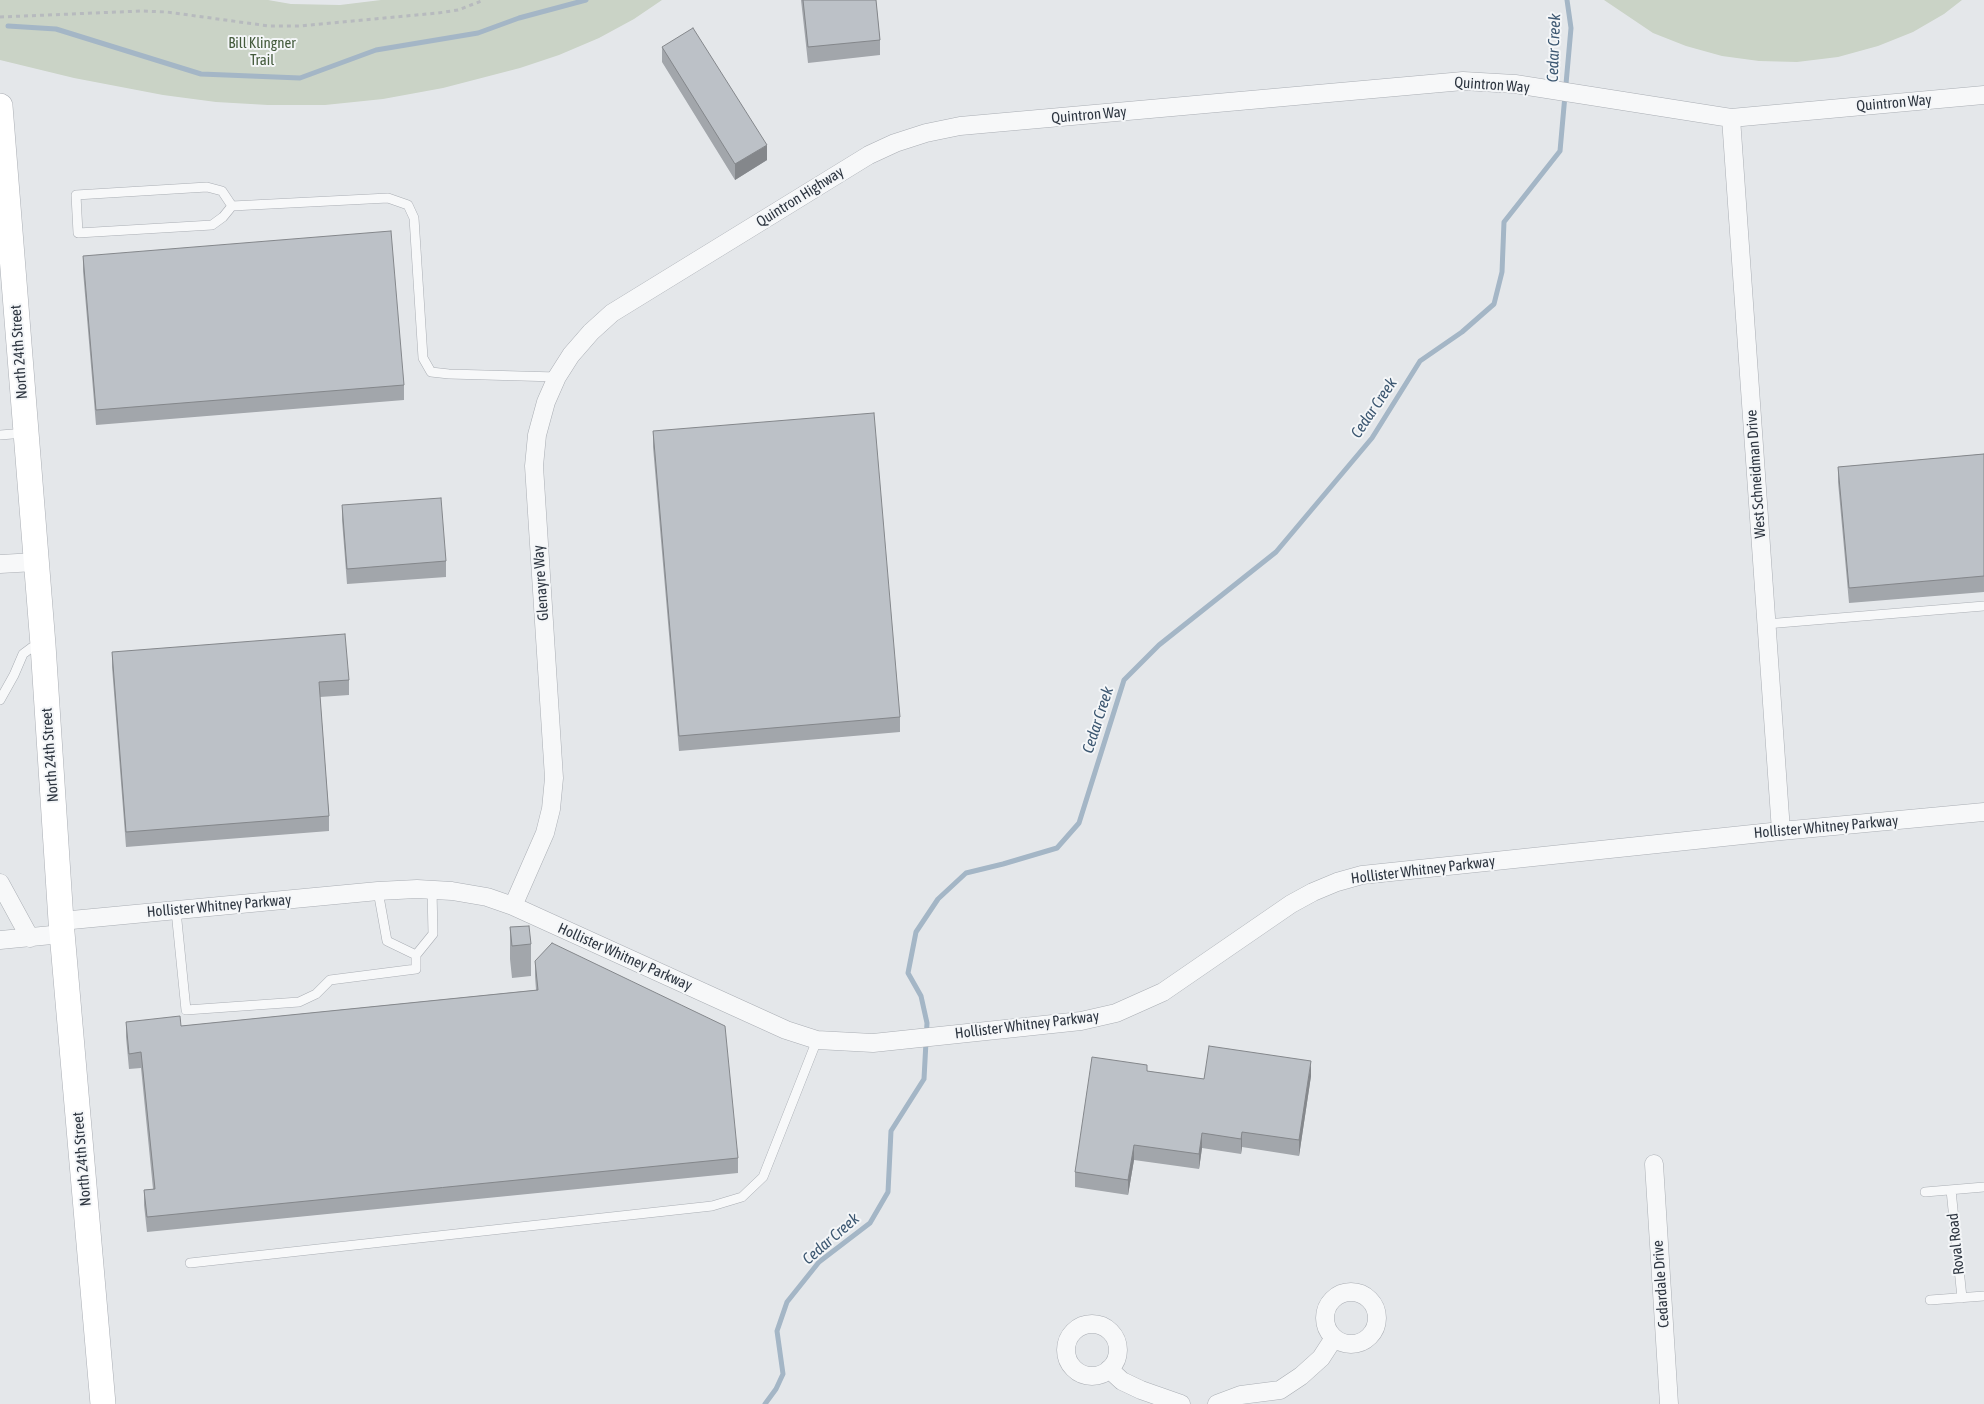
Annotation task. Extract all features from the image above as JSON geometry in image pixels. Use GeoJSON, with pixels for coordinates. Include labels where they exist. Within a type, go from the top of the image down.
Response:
{"type":"FeatureCollection","features":[{"type":"Feature","properties":{"kind":"main road","name":"North 24th Street"},"geometry":{"type":"LineString","coordinates":[[0,106],[43,646],[62,927],[102,1404]]}},
{"type":"Feature","properties":{"kind":"street","name":"Quintron Way"},"geometry":{"type":"LineString","coordinates":[[968,126],[1462,81],[1515,84],[1731,118],[1984,95]]}},
{"type":"Feature","properties":{"kind":"street","name":"West Schneidman Drive"},"geometry":{"type":"LineString","coordinates":[[1731,118],[1781,831]]}},
{"type":"Feature","properties":{"kind":"street","name":"Quintron Highway"},"geometry":{"type":"LineString","coordinates":[[642,294],[869,154],[926,133],[968,126]]}},
{"type":"Feature","properties":{"kind":"street","name":"Glenayre Way"},"geometry":{"type":"LineString","coordinates":[[513,906],[545,833],[551,809],[554,778],[534,466],[537,435],[546,402],[557,377],[571,354],[612,313],[642,294]]}},
{"type":"Feature","properties":{"kind":"street"},"geometry":{"type":"LineString","coordinates":[[0,564],[35,562]]}},
{"type":"Feature","properties":{"kind":"street","name":"Hollister Whitney Parkway"},"geometry":{"type":"LineString","coordinates":[[30,938],[62,927],[176,911],[378,891],[452,891],[487,897],[513,906],[786,1030],[817,1040],[872,1043],[1081,1021],[1116,1013],[1163,992],[1291,904],[1312,892],[1362,875],[1781,831],[1984,812]]}},
{"type":"Feature","properties":{"kind":"street"},"geometry":{"type":"LineString","coordinates":[[0,883],[9,896],[30,938]]}},
{"type":"Feature","properties":{"kind":"street"},"geometry":{"type":"LineString","coordinates":[[0,940],[30,938]]}},
{"type":"Feature","properties":{"kind":"street"},"geometry":{"type":"LineString","coordinates":[[0,944],[30,938]]}},
{"type":"Feature","properties":{"kind":"street","name":"Cedardale Drive"},"geometry":{"type":"LineString","coordinates":[[1654,1164],[1669,1404]]}},
{"type":"Feature","properties":{"kind":"street"},"geometry":{"type":"LineString","coordinates":[[1217,1404],[1241,1395],[1280,1390],[1301,1376],[1321,1358],[1334,1338]]}},
{"type":"Feature","properties":{"kind":"street"},"geometry":{"type":"LineString","coordinates":[[1109,1369],[1122,1381],[1181,1404]]}},
{"type":"Feature","properties":{"kind":"lane"},"geometry":{"type":"LineString","coordinates":[[232,206],[222,190],[207,186],[76,195],[78,233],[212,225],[223,217],[232,206],[388,198],[408,205],[414,218],[423,358],[431,372],[557,377]]}},
{"type":"Feature","properties":{"kind":"lane"},"geometry":{"type":"LineString","coordinates":[[0,435],[25,433]]}},
{"type":"Feature","properties":{"kind":"lane"},"geometry":{"type":"LineString","coordinates":[[1766,624],[1984,606]]}},
{"type":"Feature","properties":{"kind":"lane"},"geometry":{"type":"LineString","coordinates":[[0,700],[23,654],[31,648],[43,646]]}},
{"type":"Feature","properties":{"kind":"lane"},"geometry":{"type":"LineString","coordinates":[[176,911],[186,1010],[299,1002],[316,994],[330,980],[416,969],[416,955],[433,934],[432,890]]}},
{"type":"Feature","properties":{"kind":"lane"},"geometry":{"type":"LineString","coordinates":[[378,891],[387,941],[416,955]]}},
{"type":"Feature","properties":{"kind":"lane"},"geometry":{"type":"LineString","coordinates":[[190,1263],[712,1206],[742,1197],[763,1177],[817,1040]]}},
{"type":"Feature","properties":{"kind":"lane"},"geometry":{"type":"LineString","coordinates":[[1925,1192],[1984,1187]]}},
{"type":"Feature","properties":{"kind":"lane","name":"Roval Road"},"geometry":{"type":"LineString","coordinates":[[1951,1190],[1962,1298]]}},
{"type":"Feature","properties":{"kind":"lane"},"geometry":{"type":"LineString","coordinates":[[1930,1300],[1984,1296]]}},
{"type":"Feature","properties":{"kind":"path"},"geometry":{"type":"LineString","coordinates":[[0,17],[142,11],[167,12],[269,26],[299,26],[438,13],[458,10],[484,0]]}},
{"type":"Feature","properties":{"kind":"green space","name":"Bill Klingner Trail"},"geometry":{"type":"Polygon","coordinates":[[[0,0],[268,0],[291,4],[340,5],[381,0],[662,0],[634,19],[599,38],[559,55],[520,68],[443,88],[383,99],[325,105],[268,105],[216,102],[163,95],[74,78],[0,60],[0,0]]]}},
{"type":"Feature","properties":{"kind":"green space"},"geometry":{"type":"Polygon","coordinates":[[[1604,0],[1962,0],[1944,14],[1913,32],[1878,46],[1838,57],[1797,62],[1759,61],[1722,56],[1686,46],[1653,33],[1604,0]]]}},
{"type":"Feature","properties":{"kind":"building"},"geometry":{"type":"Polygon","coordinates":[[[803,0],[876,0],[880,40],[808,47],[803,0]]]}},
{"type":"Feature","properties":{"kind":"building"},"geometry":{"type":"Polygon","coordinates":[[[693,28],[767,145],[735,164],[662,47],[693,28]]]}},
{"type":"Feature","properties":{"kind":"building"},"geometry":{"type":"Polygon","coordinates":[[[391,231],[404,385],[96,410],[83,256],[391,231]]]}},
{"type":"Feature","properties":{"kind":"building"},"geometry":{"type":"Polygon","coordinates":[[[874,413],[900,717],[679,736],[653,431],[874,413]]]}},
{"type":"Feature","properties":{"kind":"building"},"geometry":{"type":"Polygon","coordinates":[[[1984,454],[1984,576],[1849,588],[1838,467],[1984,454]]]}},
{"type":"Feature","properties":{"kind":"building"},"geometry":{"type":"Polygon","coordinates":[[[441,498],[446,561],[347,569],[342,505],[441,498]]]}},
{"type":"Feature","properties":{"kind":"building"},"geometry":{"type":"Polygon","coordinates":[[[345,634],[349,680],[319,682],[329,816],[126,832],[112,652],[345,634]]]}},
{"type":"Feature","properties":{"kind":"building"},"geometry":{"type":"Polygon","coordinates":[[[529,926],[531,944],[512,946],[510,927],[529,926]]]}},
{"type":"Feature","properties":{"kind":"building"},"geometry":{"type":"Polygon","coordinates":[[[552,943],[725,1026],[738,1158],[147,1217],[144,1190],[155,1189],[141,1052],[129,1054],[126,1022],[180,1016],[181,1026],[538,990],[535,961],[552,943]]]}},
{"type":"Feature","properties":{"kind":"building"},"geometry":{"type":"Polygon","coordinates":[[[1209,1046],[1311,1061],[1299,1140],[1242,1132],[1241,1139],[1202,1133],[1199,1154],[1134,1145],[1128,1180],[1075,1172],[1092,1057],[1147,1065],[1147,1071],[1204,1079],[1209,1046]]]}},
{"type":"Feature","properties":{"kind":"waterway"},"geometry":{"type":"LineString","coordinates":[[8,26],[56,29],[201,74],[300,78],[376,50],[478,33],[519,18],[586,0]]}},
{"type":"Feature","properties":{"kind":"waterway","name":"Cedar Creek"},"geometry":{"type":"LineString","coordinates":[[765,1404],[776,1389],[783,1374],[777,1331],[787,1302],[819,1262],[870,1223],[888,1192],[891,1131],[924,1079],[927,1023],[921,996],[908,973],[916,932],[938,899],[966,873],[1057,848],[1079,823],[1124,680],[1159,645],[1276,552],[1372,438],[1420,361],[1462,332],[1494,304],[1502,272],[1504,222],[1560,151],[1571,28],[1567,0]]}}]}
